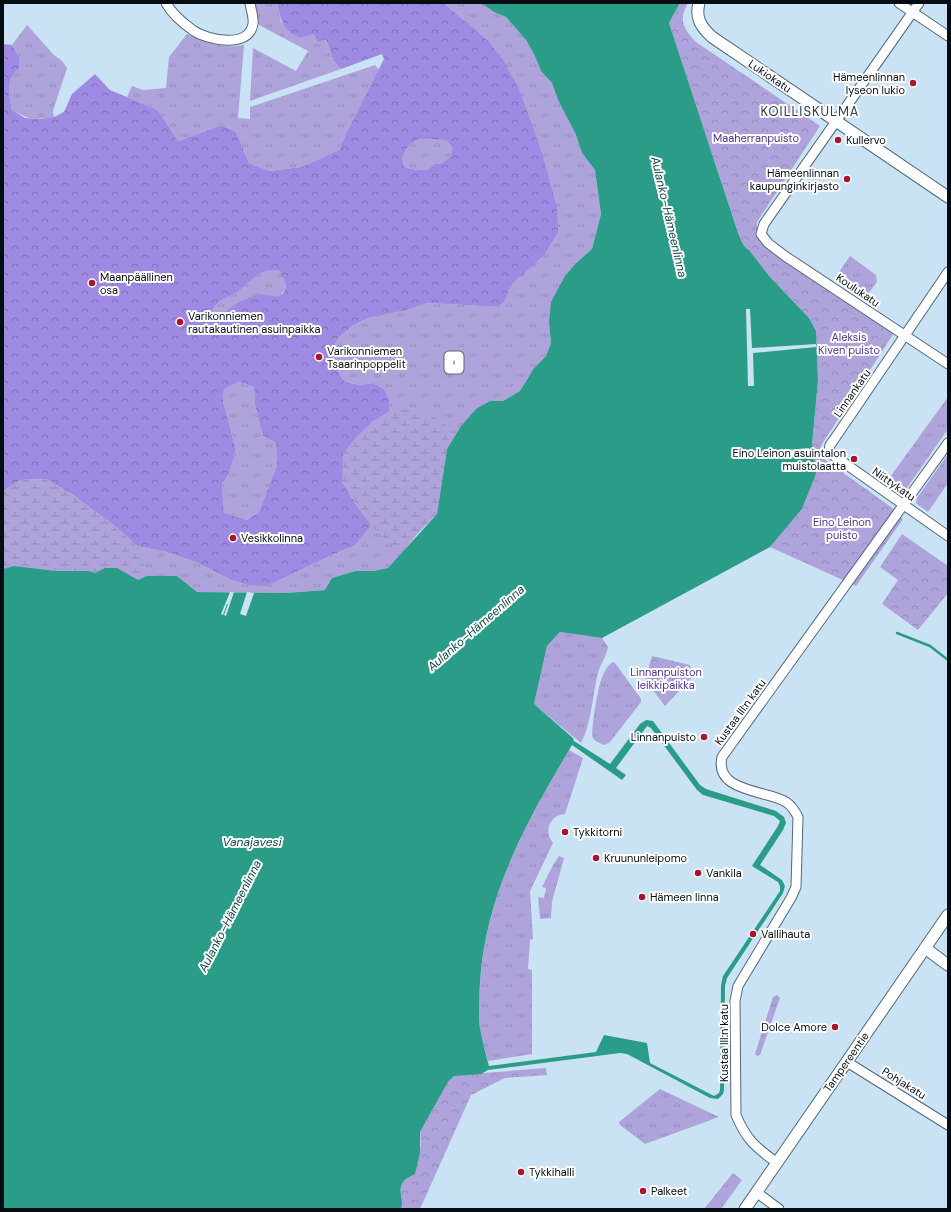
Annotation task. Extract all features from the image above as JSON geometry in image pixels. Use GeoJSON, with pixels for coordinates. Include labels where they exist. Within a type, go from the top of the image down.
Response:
{"type":"FeatureCollection","features":[{"type":"Feature","properties":{"kind":"main road","name":"Lukiokatu"},"geometry":{"type":"LineString","coordinates":[[699,3],[699,22],[712,37],[948,197]]}},
{"type":"Feature","properties":{"kind":"main road","name":"Tampereentie"},"geometry":{"type":"LineString","coordinates":[[745,1209],[948,915]]}},
{"type":"Feature","properties":{"kind":"main road"},"geometry":{"type":"LineString","coordinates":[[925,948],[948,965]]}},
{"type":"Feature","properties":{"kind":"street"},"geometry":{"type":"LineString","coordinates":[[166,3],[179,18],[195,32],[209,37],[229,40],[244,37],[251,31],[253,18],[250,3]]}},
{"type":"Feature","properties":{"kind":"street"},"geometry":{"type":"LineString","coordinates":[[900,3],[948,36]]}},
{"type":"Feature","properties":{"kind":"street"},"geometry":{"type":"LineString","coordinates":[[836,120],[919,3]]}},
{"type":"Feature","properties":{"kind":"street","name":"Koulukatu"},"geometry":{"type":"LineString","coordinates":[[836,120],[764,224],[761,230],[763,238],[768,243],[948,364]]}},
{"type":"Feature","properties":{"kind":"street","name":"Linnankatu"},"geometry":{"type":"LineString","coordinates":[[830,448],[833,441],[906,336],[948,272]]}},
{"type":"Feature","properties":{"kind":"street","name":"Kustaa III:n katu"},"geometry":{"type":"LineString","coordinates":[[776,1162],[751,1142],[741,1126],[736,1114],[735,1001],[738,986],[791,898],[796,887],[798,817],[793,808],[778,798],[742,788],[734,784],[725,774],[720,765],[722,757],[948,443]]}},
{"type":"Feature","properties":{"kind":"street","name":"Niittykatu"},"geometry":{"type":"LineString","coordinates":[[830,448],[829,451],[832,455],[948,536]]}},
{"type":"Feature","properties":{"kind":"street","name":"Pohjakatu"},"geometry":{"type":"LineString","coordinates":[[847,1062],[948,1125]]}},
{"type":"Feature","properties":{"kind":"street"},"geometry":{"type":"LineString","coordinates":[[756,1192],[779,1209]]}},
{"type":"Feature","properties":{"kind":"green space"},"geometry":{"type":"Polygon","coordinates":[[[255,3],[277,3],[281,22],[300,38],[314,34],[326,39],[333,60],[341,69],[250,101],[253,48],[296,71],[308,51],[259,25],[255,3]]]}},
{"type":"Feature","properties":{"kind":"green space"},"geometry":{"type":"Polygon","coordinates":[[[277,3],[444,3],[488,41],[503,60],[519,89],[542,153],[557,208],[558,232],[544,255],[510,285],[505,301],[499,307],[428,303],[407,310],[368,318],[352,326],[339,337],[334,346],[333,359],[338,372],[345,382],[360,385],[373,383],[384,389],[389,400],[389,412],[372,422],[342,481],[355,503],[371,525],[354,546],[265,586],[248,585],[231,580],[196,562],[166,552],[137,546],[117,528],[73,495],[46,479],[21,480],[3,491],[3,44],[12,45],[19,57],[19,68],[15,72],[10,82],[9,93],[12,110],[25,118],[40,119],[54,117],[64,112],[72,94],[95,74],[110,90],[158,110],[178,141],[222,125],[236,132],[249,163],[269,171],[301,167],[339,150],[384,59],[382,54],[341,69],[333,60],[326,39],[318,42],[314,34],[300,38],[286,28],[281,20],[277,3]],[[419,139],[409,145],[402,157],[404,166],[410,169],[427,170],[434,164],[442,163],[452,155],[452,147],[446,140],[419,139]],[[278,270],[264,272],[255,277],[236,293],[219,302],[213,311],[212,316],[214,320],[221,319],[228,310],[239,302],[253,296],[278,296],[282,294],[286,288],[286,284],[281,273],[278,270]],[[239,382],[224,389],[223,401],[236,450],[229,474],[222,484],[224,513],[246,520],[259,512],[277,465],[276,443],[263,436],[255,405],[254,387],[239,382]]]}},
{"type":"Feature","properties":{"kind":"green space"},"geometry":{"type":"Polygon","coordinates":[[[444,3],[481,3],[494,12],[506,17],[526,40],[541,71],[552,83],[558,100],[576,135],[582,153],[595,170],[601,214],[592,249],[575,264],[565,276],[549,323],[551,343],[546,356],[534,368],[520,391],[503,401],[490,401],[461,426],[447,449],[417,534],[388,568],[373,571],[356,571],[325,590],[286,593],[197,592],[177,576],[147,576],[138,580],[89,571],[56,571],[14,566],[3,569],[3,491],[137,546],[166,552],[196,562],[231,580],[248,585],[276,582],[354,546],[389,413],[389,400],[384,389],[373,383],[360,385],[345,382],[338,372],[333,359],[334,346],[339,337],[352,326],[368,318],[407,310],[428,303],[499,307],[505,301],[509,285],[525,273],[544,255],[464,20],[444,3]]]}},
{"type":"Feature","properties":{"kind":"green space"},"geometry":{"type":"Polygon","coordinates":[[[680,3],[688,3],[683,14],[683,24],[696,42],[820,126],[757,222],[759,240],[782,259],[894,333],[822,444],[820,450],[824,459],[891,507],[903,519],[856,586],[770,547],[802,509],[816,474],[812,445],[818,380],[816,331],[809,318],[770,277],[742,243],[669,23],[680,3]]]}},
{"type":"Feature","properties":{"kind":"green space"},"geometry":{"type":"Polygon","coordinates":[[[27,25],[67,68],[53,111],[54,117],[42,119],[32,118],[23,116],[12,110],[8,89],[12,73],[19,57],[12,45],[27,25]]]}},
{"type":"Feature","properties":{"kind":"green space"},"geometry":{"type":"Polygon","coordinates":[[[187,34],[200,40],[222,46],[244,45],[238,118],[250,119],[250,107],[375,65],[379,70],[339,150],[301,167],[269,171],[249,163],[236,132],[222,125],[178,141],[158,110],[127,97],[132,86],[143,90],[166,88],[169,57],[187,34]]]}},
{"type":"Feature","properties":{"kind":"green space"},"geometry":{"type":"Polygon","coordinates":[[[419,139],[446,140],[452,147],[452,155],[442,163],[434,164],[427,170],[410,169],[404,166],[402,157],[409,145],[419,139]]]}},
{"type":"Feature","properties":{"kind":"green space"},"geometry":{"type":"Polygon","coordinates":[[[850,256],[876,275],[877,282],[868,294],[858,293],[835,278],[850,256]]]}},
{"type":"Feature","properties":{"kind":"green space"},"geometry":{"type":"Polygon","coordinates":[[[270,270],[278,270],[284,276],[286,283],[285,290],[280,295],[275,297],[264,295],[242,301],[227,311],[223,317],[218,320],[214,320],[212,316],[213,311],[219,302],[236,293],[259,274],[270,270]]]}},
{"type":"Feature","properties":{"kind":"green space"},"geometry":{"type":"Polygon","coordinates":[[[239,382],[254,387],[255,405],[263,436],[276,443],[277,465],[259,512],[245,520],[224,514],[222,484],[229,474],[236,450],[223,401],[224,389],[239,382]]]}},
{"type":"Feature","properties":{"kind":"green space"},"geometry":{"type":"Polygon","coordinates":[[[948,397],[948,429],[904,492],[898,492],[885,484],[948,397]]]}},
{"type":"Feature","properties":{"kind":"green space"},"geometry":{"type":"Polygon","coordinates":[[[408,409],[426,412],[457,433],[447,449],[437,514],[417,534],[401,554],[371,525],[355,503],[342,481],[343,454],[357,436],[372,422],[389,412],[408,409]]]}},
{"type":"Feature","properties":{"kind":"green space"},"geometry":{"type":"Polygon","coordinates":[[[948,454],[948,483],[928,512],[916,503],[917,498],[948,454]]]}},
{"type":"Feature","properties":{"kind":"green space"},"geometry":{"type":"Polygon","coordinates":[[[46,479],[73,495],[117,528],[137,546],[147,576],[138,580],[105,568],[95,573],[89,571],[56,571],[14,566],[3,569],[3,491],[21,480],[46,479]]]}},
{"type":"Feature","properties":{"kind":"green space"},"geometry":{"type":"Polygon","coordinates":[[[902,534],[948,566],[948,593],[918,630],[882,604],[898,580],[880,567],[902,534]]]}},
{"type":"Feature","properties":{"kind":"green space"},"geometry":{"type":"Polygon","coordinates":[[[560,632],[602,638],[608,647],[598,673],[590,718],[581,743],[534,704],[547,646],[560,632]]]}},
{"type":"Feature","properties":{"kind":"green space","name":"Linnanpuiston leikkipaikka"},"geometry":{"type":"Polygon","coordinates":[[[652,656],[690,665],[693,676],[665,706],[645,680],[652,656]]]}},
{"type":"Feature","properties":{"kind":"green space"},"geometry":{"type":"Polygon","coordinates":[[[613,662],[641,699],[641,702],[610,742],[604,745],[593,738],[593,720],[601,680],[607,667],[613,662]]]}},
{"type":"Feature","properties":{"kind":"green space"},"geometry":{"type":"Polygon","coordinates":[[[569,750],[583,758],[565,814],[555,817],[548,829],[553,843],[530,891],[533,939],[530,940],[528,969],[532,970],[532,1054],[488,1061],[481,1037],[479,1008],[484,950],[490,919],[510,861],[523,833],[537,805],[569,750]]]}},
{"type":"Feature","properties":{"kind":"green space"},"geometry":{"type":"Polygon","coordinates":[[[559,856],[564,858],[552,902],[551,918],[540,919],[538,897],[544,898],[546,888],[542,887],[559,856]]]}},
{"type":"Feature","properties":{"kind":"green space"},"geometry":{"type":"Polygon","coordinates":[[[777,995],[780,998],[760,1055],[757,1056],[755,1054],[773,997],[777,995]]]}},
{"type":"Feature","properties":{"kind":"green space"},"geometry":{"type":"Polygon","coordinates":[[[546,1068],[547,1075],[505,1078],[471,1095],[420,1209],[401,1209],[401,1188],[405,1180],[415,1173],[421,1144],[420,1132],[448,1082],[454,1076],[546,1068]]]}},
{"type":"Feature","properties":{"kind":"green space"},"geometry":{"type":"Polygon","coordinates":[[[660,1089],[719,1117],[645,1144],[620,1125],[619,1122],[660,1089]]]}},
{"type":"Feature","properties":{"kind":"green space"},"geometry":{"type":"Polygon","coordinates":[[[733,1173],[742,1180],[721,1209],[704,1209],[733,1173]]]}},
{"type":"Feature","properties":{"kind":"water","name":"Vanajavesi"},"geometry":{"type":"Polygon","coordinates":[[[481,3],[680,3],[669,23],[742,243],[770,277],[809,318],[816,331],[818,380],[812,445],[816,474],[802,509],[770,547],[602,638],[560,632],[547,646],[534,704],[573,738],[574,741],[610,764],[640,724],[646,720],[653,721],[700,785],[706,789],[776,811],[784,817],[786,823],[783,830],[760,865],[782,880],[785,886],[783,893],[727,978],[725,986],[723,1094],[718,1099],[710,1098],[627,1054],[620,1053],[488,1070],[481,1074],[454,1076],[448,1082],[420,1132],[420,1153],[415,1174],[405,1180],[402,1184],[401,1209],[3,1209],[3,569],[14,566],[56,571],[89,571],[95,573],[105,568],[117,568],[138,580],[147,576],[177,576],[197,592],[286,593],[325,590],[332,578],[356,571],[373,571],[388,568],[437,514],[447,449],[461,426],[476,409],[490,401],[503,401],[520,391],[534,368],[546,356],[551,343],[549,323],[551,302],[565,276],[575,264],[592,249],[601,214],[595,170],[582,153],[576,135],[558,100],[552,83],[541,71],[526,40],[506,17],[494,12],[481,3]],[[647,726],[616,768],[626,775],[622,780],[572,745],[539,801],[511,858],[491,918],[484,949],[480,987],[479,1021],[489,1066],[596,1052],[604,1035],[647,1043],[650,1063],[714,1096],[719,1093],[721,985],[723,976],[780,891],[778,882],[752,866],[780,821],[774,816],[703,795],[697,790],[651,728],[647,726]]]}},
{"type":"Feature","properties":{"kind":"pier"},"geometry":{"type":"Polygon","coordinates":[[[746,309],[750,309],[752,348],[816,344],[816,347],[753,353],[754,386],[748,386],[746,309]]]}},
{"type":"Feature","properties":{"kind":"pier"},"geometry":{"type":"Polygon","coordinates":[[[809,448],[809,451],[812,451],[812,454],[809,454],[809,456],[786,458],[786,450],[809,448]]]}},
{"type":"Feature","properties":{"kind":"pier"},"geometry":{"type":"Polygon","coordinates":[[[230,592],[234,592],[226,616],[224,615],[228,604],[223,615],[221,614],[230,592]]]}},
{"type":"Feature","properties":{"kind":"pier"},"geometry":{"type":"Polygon","coordinates":[[[247,592],[254,593],[246,616],[240,614],[247,592]]]}},
{"type":"Feature","properties":{"kind":"waterway"},"geometry":{"type":"LineString","coordinates":[[897,633],[930,646],[948,660]]}},
{"type":"Feature","properties":{"kind":"place","name":"Hämeenlinnan lyseon lukio"},"geometry":{"type":"Point","coordinates":[913,83]}},
{"type":"Feature","properties":{"kind":"place","name":"Kullervo"},"geometry":{"type":"Point","coordinates":[838,140]}},
{"type":"Feature","properties":{"kind":"place","name":"Hämeenlinnan kaupunginkirjasto"},"geometry":{"type":"Point","coordinates":[847,179]}},
{"type":"Feature","properties":{"kind":"place","name":"Maanpäällinen osa"},"geometry":{"type":"Point","coordinates":[92,283]}},
{"type":"Feature","properties":{"kind":"place","name":"Varikonniemen rautakautinen asuinpaikka"},"geometry":{"type":"Point","coordinates":[180,322]}},
{"type":"Feature","properties":{"kind":"place","name":"Varikonniemen Tsaarinpoppelit"},"geometry":{"type":"Point","coordinates":[319,357]}},
{"type":"Feature","properties":{"kind":"place","name":"Eino Leinon asuintalon muistolaatta"},"geometry":{"type":"Point","coordinates":[854,459]}},
{"type":"Feature","properties":{"kind":"place","name":"Vesikkolinna"},"geometry":{"type":"Point","coordinates":[233,538]}},
{"type":"Feature","properties":{"kind":"place","name":"Linnanpuisto"},"geometry":{"type":"Point","coordinates":[704,737]}},
{"type":"Feature","properties":{"kind":"place","name":"Tykkitorni"},"geometry":{"type":"Point","coordinates":[565,832]}},
{"type":"Feature","properties":{"kind":"place","name":"Kruununleipomo"},"geometry":{"type":"Point","coordinates":[596,858]}},
{"type":"Feature","properties":{"kind":"place","name":"Vankila"},"geometry":{"type":"Point","coordinates":[698,873]}},
{"type":"Feature","properties":{"kind":"place","name":"Hämeen linna"},"geometry":{"type":"Point","coordinates":[642,897]}},
{"type":"Feature","properties":{"kind":"place","name":"Vallihauta"},"geometry":{"type":"Point","coordinates":[753,934]}},
{"type":"Feature","properties":{"kind":"place","name":"Dolce Amore"},"geometry":{"type":"Point","coordinates":[835,1027]}},
{"type":"Feature","properties":{"kind":"place","name":"Tykkihalli"},"geometry":{"type":"Point","coordinates":[521,1172]}},
{"type":"Feature","properties":{"kind":"place","name":"Palkeet"},"geometry":{"type":"Point","coordinates":[643,1191]}},
{"type":"Feature","properties":{"kind":"district","name":"KOILLISKULMA"},"geometry":{"type":"Point","coordinates":[810,111]}},
{"type":"Feature","properties":{"kind":"park label","name":"Maaherranpuisto"},"geometry":{"type":"Point","coordinates":[756,138]}},
{"type":"Feature","properties":{"kind":"park label","name":"Aleksis Kiven puisto"},"geometry":{"type":"Point","coordinates":[849,343]}},
{"type":"Feature","properties":{"kind":"park label","name":"Eino Leinon puisto"},"geometry":{"type":"Point","coordinates":[842,528]}},
{"type":"Feature","properties":{"kind":"water label","name":"Aulanko–Hämeenlinna"},"geometry":{"type":"Point","coordinates":[669,217]}},
{"type":"Feature","properties":{"kind":"water label","name":"Aulanko–Hämeenlinna"},"geometry":{"type":"Point","coordinates":[476,628]}},
{"type":"Feature","properties":{"kind":"water label","name":"Aulanko–Hämeenlinna"},"geometry":{"type":"Point","coordinates":[230,916]}}]}
